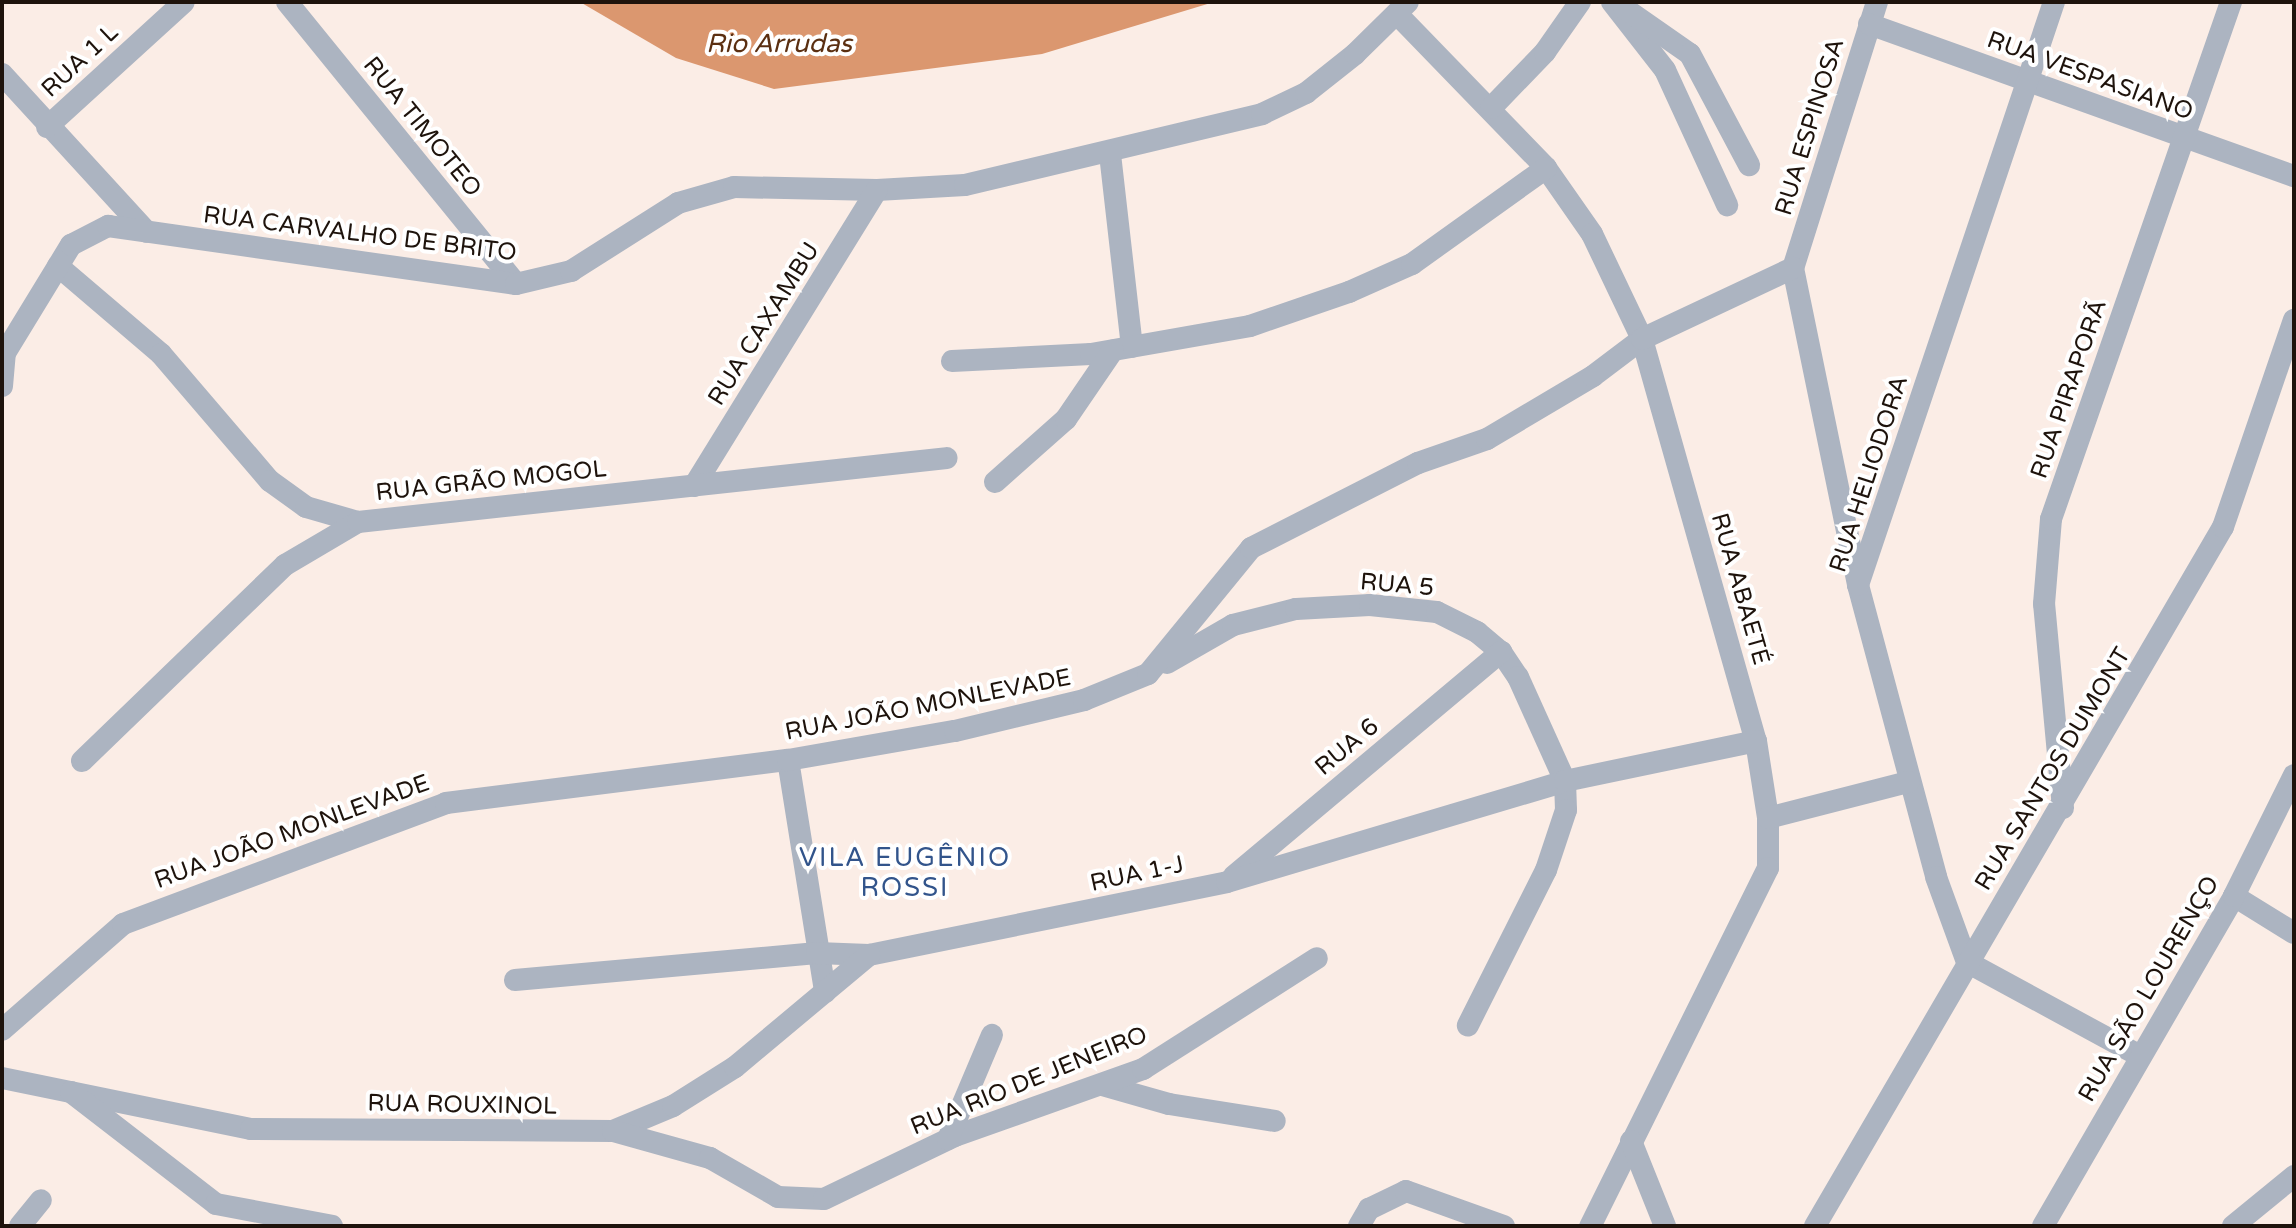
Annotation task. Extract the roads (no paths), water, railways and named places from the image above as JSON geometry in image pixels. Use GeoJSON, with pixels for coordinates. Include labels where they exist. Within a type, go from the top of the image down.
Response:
{"type":"FeatureCollection","features":[{"type":"Feature","properties":{"kind":"street","name":"RUA 1 L"},"geometry":{"type":"LineString","coordinates":[[47,127],[184,2]]}},
{"type":"Feature","properties":{"kind":"street","name":"RUA TIMOTEO"},"geometry":{"type":"LineString","coordinates":[[287,2],[516,284]]}},
{"type":"Feature","properties":{"kind":"street"},"geometry":{"type":"LineString","coordinates":[[1491,108],[1545,52],[1580,2]]}},
{"type":"Feature","properties":{"kind":"street"},"geometry":{"type":"LineString","coordinates":[[1613,2],[1690,54],[1749,165]]}},
{"type":"Feature","properties":{"kind":"street"},"geometry":{"type":"LineString","coordinates":[[1613,2],[1665,70],[1727,205]]}},
{"type":"Feature","properties":{"kind":"street","name":"RUA ESPINOSA"},"geometry":{"type":"LineString","coordinates":[[1793,268],[1877,2]]}},
{"type":"Feature","properties":{"kind":"street","name":"RUA HELIODORA"},"geometry":{"type":"LineString","coordinates":[[1967,962],[1908,782],[1858,585],[2054,2]]}},
{"type":"Feature","properties":{"kind":"street","name":"RUA PIRAPORÃ"},"geometry":{"type":"LineString","coordinates":[[2063,808],[2044,604],[2051,519],[2231,2]]}},
{"type":"Feature","properties":{"kind":"street","name":"RUA CARVALHO DE BRITO"},"geometry":{"type":"LineString","coordinates":[[2,386],[5,353],[71,245],[108,226],[516,284],[571,271],[678,203],[734,187],[877,190],[965,185],[1110,154],[1262,114],[1306,93],[1403,8]]}},
{"type":"Feature","properties":{"kind":"street","name":"RUA ABAETÉ"},"geometry":{"type":"LineString","coordinates":[[1403,8],[1546,168],[1592,234],[1642,339],[1756,741],[1768,818],[1768,868],[1590,1226]]}},
{"type":"Feature","properties":{"kind":"street","name":"RUA VESPASIANO"},"geometry":{"type":"LineString","coordinates":[[1869,24],[2294,176]]}},
{"type":"Feature","properties":{"kind":"street"},"geometry":{"type":"LineString","coordinates":[[2,74],[47,127],[147,232]]}},
{"type":"Feature","properties":{"kind":"street"},"geometry":{"type":"LineString","coordinates":[[995,482],[1066,419],[1123,348],[1110,154]]}},
{"type":"Feature","properties":{"kind":"street"},"geometry":{"type":"LineString","coordinates":[[952,361],[1123,348],[1250,326],[1349,292],[1412,264],[1546,168]]}},
{"type":"Feature","properties":{"kind":"street","name":"RUA CAXAMBU"},"geometry":{"type":"LineString","coordinates":[[694,486],[877,190]]}},
{"type":"Feature","properties":{"kind":"street"},"geometry":{"type":"LineString","coordinates":[[58,266],[161,354],[270,481],[306,507],[358,522]]}},
{"type":"Feature","properties":{"kind":"street"},"geometry":{"type":"LineString","coordinates":[[1793,268],[1858,585]]}},
{"type":"Feature","properties":{"kind":"street","name":"RUA JOÃO MONLEVADE"},"geometry":{"type":"LineString","coordinates":[[2,1030],[123,924],[446,803],[788,760],[955,731],[1084,700],[1148,674],[1251,548],[1418,463],[1487,439],[1593,376],[1642,339],[1793,268]]}},
{"type":"Feature","properties":{"kind":"street","name":"RUA SANTOS DUMONT"},"geometry":{"type":"LineString","coordinates":[[1815,1226],[1967,962],[2063,808],[2223,527],[2294,320]]}},
{"type":"Feature","properties":{"kind":"street","name":"RUA GRÃO MOGOL"},"geometry":{"type":"LineString","coordinates":[[82,761],[285,565],[358,522],[947,458]]}},
{"type":"Feature","properties":{"kind":"street","name":"RUA 5"},"geometry":{"type":"LineString","coordinates":[[1148,674],[1233,625],[1311,608],[1370,605],[1437,612],[1477,632],[1501,652],[1518,677],[1565,781]]}},
{"type":"Feature","properties":{"kind":"street","name":"RUA 6"},"geometry":{"type":"LineString","coordinates":[[1227,882],[1501,652]]}},
{"type":"Feature","properties":{"kind":"street","name":"RUA 1-J"},"geometry":{"type":"LineString","coordinates":[[515,980],[817,953],[869,955],[1227,882],[1565,781],[1756,741]]}},
{"type":"Feature","properties":{"kind":"street"},"geometry":{"type":"LineString","coordinates":[[788,760],[825,992]]}},
{"type":"Feature","properties":{"kind":"street","name":"RUA SÃO LOURENÇO"},"geometry":{"type":"LineString","coordinates":[[2043,1226],[2234,896],[2294,775]]}},
{"type":"Feature","properties":{"kind":"street"},"geometry":{"type":"LineString","coordinates":[[1468,1025],[1546,870],[1566,810],[1565,781]]}},
{"type":"Feature","properties":{"kind":"street"},"geometry":{"type":"LineString","coordinates":[[1768,818],[1908,782]]}},
{"type":"Feature","properties":{"kind":"street"},"geometry":{"type":"LineString","coordinates":[[2234,896],[2294,933]]}},
{"type":"Feature","properties":{"kind":"street","name":"RUA ROUXINOL"},"geometry":{"type":"LineString","coordinates":[[2,1078],[251,1129],[613,1131],[673,1106],[735,1067],[869,955]]}},
{"type":"Feature","properties":{"kind":"street","name":"RUA RIO DE JENEIRO"},"geometry":{"type":"LineString","coordinates":[[613,1131],[710,1158],[778,1197],[801,1202],[824,1199],[948,1139],[1143,1069],[1317,958]]}},
{"type":"Feature","properties":{"kind":"street"},"geometry":{"type":"LineString","coordinates":[[1967,962],[2140,1056]]}},
{"type":"Feature","properties":{"kind":"street"},"geometry":{"type":"LineString","coordinates":[[948,1139],[992,1035]]}},
{"type":"Feature","properties":{"kind":"street"},"geometry":{"type":"LineString","coordinates":[[1102,1085],[1169,1104],[1275,1121]]}},
{"type":"Feature","properties":{"kind":"street"},"geometry":{"type":"LineString","coordinates":[[67,1089],[216,1204],[332,1226]]}},
{"type":"Feature","properties":{"kind":"street"},"geometry":{"type":"LineString","coordinates":[[1631,1141],[1665,1226]]}},
{"type":"Feature","properties":{"kind":"street"},"geometry":{"type":"LineString","coordinates":[[2233,1226],[2294,1176]]}},
{"type":"Feature","properties":{"kind":"street"},"geometry":{"type":"LineString","coordinates":[[1359,1226],[1369,1209],[1406,1191],[1504,1226]]}},
{"type":"Feature","properties":{"kind":"street"},"geometry":{"type":"LineString","coordinates":[[20,1226],[41,1200]]}},
{"type":"Feature","properties":{"kind":"water","name":"Rio Arrudas"},"geometry":{"type":"Polygon","coordinates":[[[580,2],[1214,2],[1042,54],[774,89],[676,58],[580,2]]]}},
{"type":"Feature","properties":{"kind":"district","name":"VILA EUGÊNIO ROSSI"},"geometry":{"type":"Point","coordinates":[905,873]}}]}
